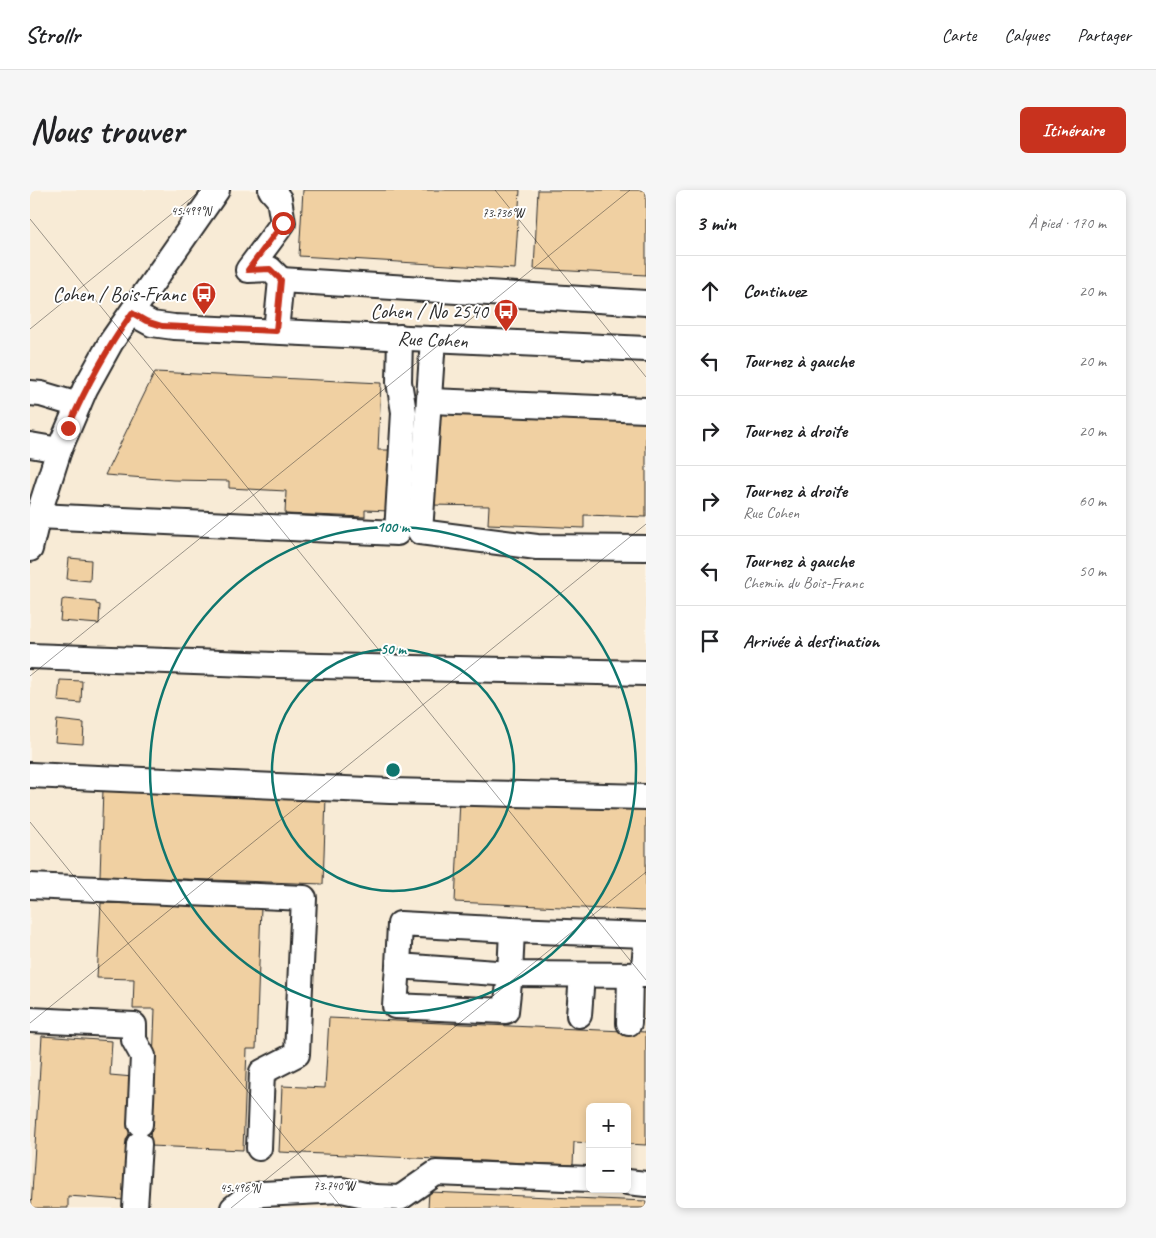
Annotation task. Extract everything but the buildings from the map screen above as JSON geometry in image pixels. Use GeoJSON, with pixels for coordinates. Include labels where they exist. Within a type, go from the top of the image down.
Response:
{"type":"FeatureCollection","features":[{"type":"Feature","properties":{"kind":"street"},"geometry":{"type":"LineString","coordinates":[[31,542],[59,450],[78,405],[111,342],[217,190]]}},
{"type":"Feature","properties":{"kind":"street"},"geometry":{"type":"LineString","coordinates":[[271,190],[278,199],[283,223],[248,270],[270,269],[281,280],[646,303]]}},
{"type":"Feature","properties":{"kind":"street"},"geometry":{"type":"LineString","coordinates":[[276,331],[281,280]]}},
{"type":"Feature","properties":{"kind":"street","name":"Rue Cohen"},"geometry":{"type":"LineString","coordinates":[[132,313],[146,321],[162,326],[646,349]]}},
{"type":"Feature","properties":{"kind":"street"},"geometry":{"type":"LineString","coordinates":[[38,516],[397,533],[404,412],[398,382],[400,337]]}},
{"type":"Feature","properties":{"kind":"street"},"geometry":{"type":"LineString","coordinates":[[433,339],[431,402],[420,532],[537,547],[646,548]]}},
{"type":"Feature","properties":{"kind":"street"},"geometry":{"type":"LineString","coordinates":[[30,393],[41,394],[78,405]]}},
{"type":"Feature","properties":{"kind":"street"},"geometry":{"type":"LineString","coordinates":[[431,402],[646,410]]}},
{"type":"Feature","properties":{"kind":"street"},"geometry":{"type":"LineString","coordinates":[[30,445],[59,450]]}},
{"type":"Feature","properties":{"kind":"street"},"geometry":{"type":"LineString","coordinates":[[30,656],[275,665],[646,673]]}},
{"type":"Feature","properties":{"kind":"street"},"geometry":{"type":"LineString","coordinates":[[30,775],[390,791],[646,797]]}},
{"type":"Feature","properties":{"kind":"street"},"geometry":{"type":"LineString","coordinates":[[30,886],[304,898],[297,1054],[262,1072],[259,1148]]}},
{"type":"Feature","properties":{"kind":"street"},"geometry":{"type":"LineString","coordinates":[[512,930],[506,1011],[395,1006],[400,924],[646,936]]}},
{"type":"Feature","properties":{"kind":"street"},"geometry":{"type":"LineString","coordinates":[[628,1023],[646,946]]}},
{"type":"Feature","properties":{"kind":"street"},"geometry":{"type":"LineString","coordinates":[[398,966],[510,974],[640,975]]}},
{"type":"Feature","properties":{"kind":"street"},"geometry":{"type":"LineString","coordinates":[[578,1015],[582,975]]}},
{"type":"Feature","properties":{"kind":"street"},"geometry":{"type":"LineString","coordinates":[[30,1020],[134,1025],[134,1040],[143,1056],[136,1208]]}},
{"type":"Feature","properties":{"kind":"street"},"geometry":{"type":"LineString","coordinates":[[233,1208],[244,1199],[262,1194],[342,1190],[373,1203],[400,1198],[436,1173],[586,1179]]}},
{"type":"Feature","properties":{"kind":"street"},"geometry":{"type":"LineString","coordinates":[[631,1182],[646,1184]]}},
{"type":"Feature","properties":{"kind":"shaded area"},"geometry":{"type":"Polygon","coordinates":[[[30,190],[646,190],[646,1208],[30,1208],[30,190]]]}},
{"type":"Feature","properties":{"kind":"place","name":"Cohen / Bois-Franc"},"geometry":{"type":"Point","coordinates":[204,315]}},
{"type":"Feature","properties":{"kind":"place","name":"Cohen / No 2540"},"geometry":{"type":"Point","coordinates":[506,332]}},
{"type":"Feature","properties":{"kind":"route"},"geometry":{"type":"LineString","coordinates":[[68,428],[85,389],[111,342],[132,313],[152,324],[162,326],[276,331],[281,280],[270,269],[248,270],[283,223]]}}]}
